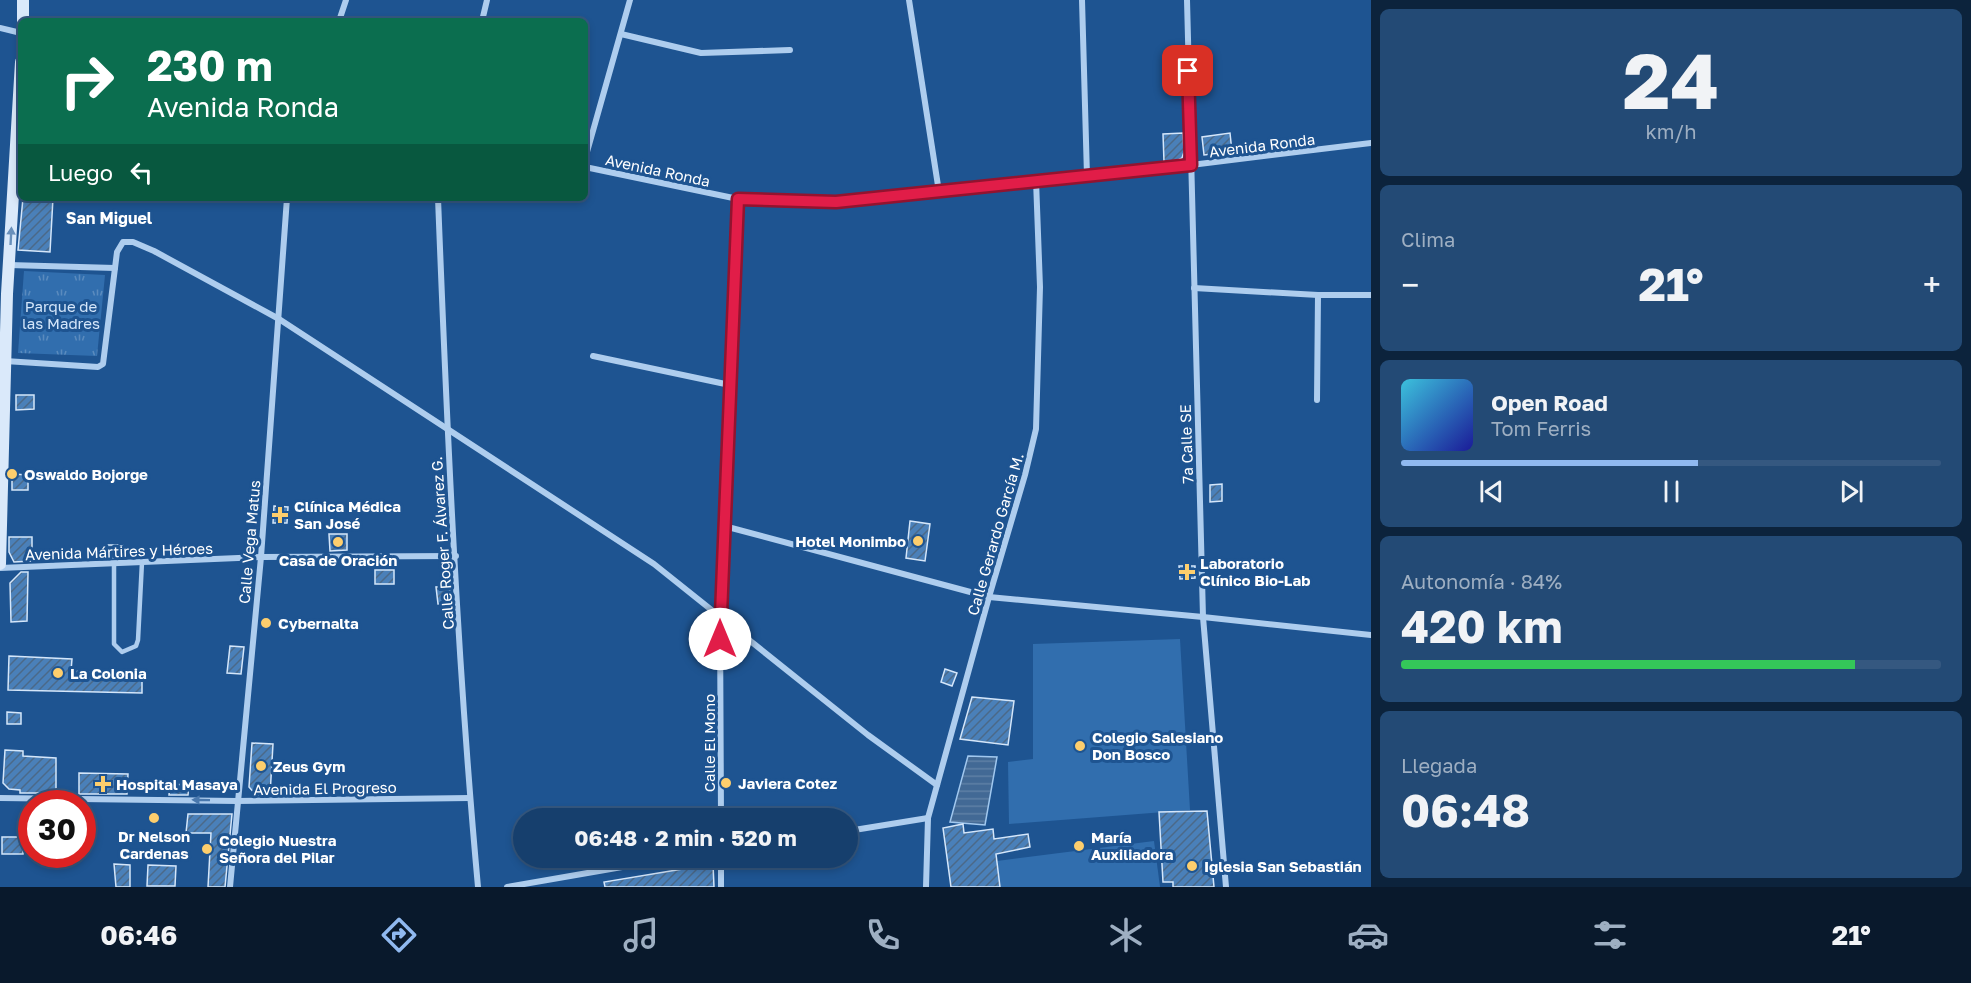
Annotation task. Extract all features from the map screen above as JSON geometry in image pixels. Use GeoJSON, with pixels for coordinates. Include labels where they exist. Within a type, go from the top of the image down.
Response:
{"type":"FeatureCollection","features":[{"type":"Feature","properties":{"kind":"street"},"geometry":{"type":"LineString","coordinates":[[23,0],[23,18]]}},
{"type":"Feature","properties":{"kind":"street"},"geometry":{"type":"LineString","coordinates":[[340,18],[346,0]]}},
{"type":"Feature","properties":{"kind":"street"},"geometry":{"type":"LineString","coordinates":[[483,18],[487,0]]}},
{"type":"Feature","properties":{"kind":"street"},"geometry":{"type":"LineString","coordinates":[[588,149],[630,0]]}},
{"type":"Feature","properties":{"kind":"street"},"geometry":{"type":"LineString","coordinates":[[909,0],[939,192]]}},
{"type":"Feature","properties":{"kind":"street"},"geometry":{"type":"LineString","coordinates":[[1082,0],[1087,176]]}},
{"type":"Feature","properties":{"kind":"street","name":"7a Calle SE"},"geometry":{"type":"LineString","coordinates":[[1187,0],[1203,617],[1226,887]]}},
{"type":"Feature","properties":{"kind":"street"},"geometry":{"type":"LineString","coordinates":[[0,28],[18,32]]}},
{"type":"Feature","properties":{"kind":"street"},"geometry":{"type":"LineString","coordinates":[[621,34],[702,52],[790,50]]}},
{"type":"Feature","properties":{"kind":"street"},"geometry":{"type":"LineString","coordinates":[[0,566],[5,361],[4,294],[9,265],[18,113]]}},
{"type":"Feature","properties":{"kind":"street","name":"Avenida Ronda"},"geometry":{"type":"LineString","coordinates":[[588,167],[738,199],[836,202],[1191,165],[1371,143]]}},
{"type":"Feature","properties":{"kind":"street","name":"Calle Gerardo García M."},"geometry":{"type":"LineString","coordinates":[[926,887],[928,818],[1036,429],[1040,287],[1036,180]]}},
{"type":"Feature","properties":{"kind":"street","name":"Calle El Mono"},"geometry":{"type":"LineString","coordinates":[[721,808],[720,616],[738,199]]}},
{"type":"Feature","properties":{"kind":"street","name":"Calle Vega Matus"},"geometry":{"type":"LineString","coordinates":[[230,887],[261,557],[287,201]]}},
{"type":"Feature","properties":{"kind":"street","name":"Calle Roger F. Álvarez G."},"geometry":{"type":"LineString","coordinates":[[438,201],[447,430],[470,798],[478,887]]}},
{"type":"Feature","properties":{"kind":"street"},"geometry":{"type":"LineString","coordinates":[[5,361],[98,367],[102,364],[117,252],[123,243],[133,242],[154,251],[279,319],[654,564],[868,735],[937,785]]}},
{"type":"Feature","properties":{"kind":"street"},"geometry":{"type":"LineString","coordinates":[[9,265],[115,268]]}},
{"type":"Feature","properties":{"kind":"street"},"geometry":{"type":"LineString","coordinates":[[1194,288],[1318,295],[1371,295]]}},
{"type":"Feature","properties":{"kind":"street"},"geometry":{"type":"LineString","coordinates":[[1317,400],[1318,295]]}},
{"type":"Feature","properties":{"kind":"street"},"geometry":{"type":"LineString","coordinates":[[593,356],[730,386]]}},
{"type":"Feature","properties":{"kind":"street"},"geometry":{"type":"LineString","coordinates":[[724,526],[989,597],[1371,635]]}},
{"type":"Feature","properties":{"kind":"street","name":"Avenida Mártires y Héroes"},"geometry":{"type":"LineString","coordinates":[[0,566],[261,557],[456,556]]}},
{"type":"Feature","properties":{"kind":"street","name":"Avenida El Progreso"},"geometry":{"type":"LineString","coordinates":[[0,798],[237,801],[470,798]]}},
{"type":"Feature","properties":{"kind":"street"},"geometry":{"type":"LineString","coordinates":[[858,829],[928,818]]}},
{"type":"Feature","properties":{"kind":"street"},"geometry":{"type":"LineString","coordinates":[[507,887],[616,868]]}},
{"type":"Feature","properties":{"kind":"street"},"geometry":{"type":"LineString","coordinates":[[721,868],[721,887]]}},
{"type":"Feature","properties":{"kind":"lane"},"geometry":{"type":"LineString","coordinates":[[114,563],[114,644],[122,652],[136,646],[138,640],[142,562]]}},
{"type":"Feature","properties":{"kind":"green space","name":"Parque de las Madres"},"geometry":{"type":"Polygon","coordinates":[[[24,271],[105,275],[97,356],[18,353],[24,271]]]}},
{"type":"Feature","properties":{"kind":"green space"},"geometry":{"type":"Polygon","coordinates":[[[1180,639],[1190,810],[1009,824],[1008,762],[1033,759],[1033,644],[1180,639]]]}},
{"type":"Feature","properties":{"kind":"green space"},"geometry":{"type":"Polygon","coordinates":[[[1154,841],[1160,887],[1000,887],[997,861],[1154,841]]]}},
{"type":"Feature","properties":{"kind":"shaded area"},"geometry":{"type":"Polygon","coordinates":[[[968,756],[997,757],[985,825],[950,822],[968,756]]]}},
{"type":"Feature","properties":{"kind":"building"},"geometry":{"type":"Polygon","coordinates":[[[1183,133],[1182,158],[1164,162],[1163,134],[1183,133]]]}},
{"type":"Feature","properties":{"kind":"building"},"geometry":{"type":"Polygon","coordinates":[[[1230,133],[1232,152],[1204,155],[1202,137],[1230,133]]]}},
{"type":"Feature","properties":{"kind":"building"},"geometry":{"type":"Polygon","coordinates":[[[23,201],[53,201],[50,252],[18,250],[23,201]]]}},
{"type":"Feature","properties":{"kind":"building"},"geometry":{"type":"Polygon","coordinates":[[[16,395],[34,395],[34,409],[16,410],[16,395]]]}},
{"type":"Feature","properties":{"kind":"building"},"geometry":{"type":"Polygon","coordinates":[[[12,474],[28,475],[28,490],[12,490],[12,474]]]}},
{"type":"Feature","properties":{"kind":"building"},"geometry":{"type":"Polygon","coordinates":[[[1222,484],[1222,501],[1210,502],[1210,485],[1222,484]]]}},
{"type":"Feature","properties":{"kind":"building","name":"Clínica Médica San José"},"geometry":{"type":"Polygon","coordinates":[[[274,506],[288,507],[287,523],[273,523],[274,506]]]}},
{"type":"Feature","properties":{"kind":"building","name":"Hotel Monimbo"},"geometry":{"type":"Polygon","coordinates":[[[910,521],[930,524],[925,561],[906,558],[910,521]]]}},
{"type":"Feature","properties":{"kind":"building","name":"Casa de Oración"},"geometry":{"type":"Polygon","coordinates":[[[329,534],[347,534],[347,550],[330,551],[329,534]]]}},
{"type":"Feature","properties":{"kind":"building"},"geometry":{"type":"Polygon","coordinates":[[[9,537],[32,537],[32,561],[14,562],[9,552],[9,537]]]}},
{"type":"Feature","properties":{"kind":"building"},"geometry":{"type":"Polygon","coordinates":[[[107,545],[123,545],[123,558],[107,558],[107,545]]]}},
{"type":"Feature","properties":{"kind":"building","name":"Laboratorio Clínico Bio-Lab"},"geometry":{"type":"Polygon","coordinates":[[[1179,566],[1195,566],[1195,578],[1180,579],[1179,566]]]}},
{"type":"Feature","properties":{"kind":"building"},"geometry":{"type":"Polygon","coordinates":[[[375,570],[394,570],[394,584],[375,584],[375,570]]]}},
{"type":"Feature","properties":{"kind":"building"},"geometry":{"type":"Polygon","coordinates":[[[21,572],[28,572],[27,621],[11,622],[10,583],[21,572]]]}},
{"type":"Feature","properties":{"kind":"building"},"geometry":{"type":"Polygon","coordinates":[[[449,586],[451,603],[438,604],[436,587],[449,586]]]}},
{"type":"Feature","properties":{"kind":"building"},"geometry":{"type":"Polygon","coordinates":[[[230,646],[244,647],[241,674],[227,673],[230,646]]]}},
{"type":"Feature","properties":{"kind":"building","name":"La Colonia"},"geometry":{"type":"Polygon","coordinates":[[[9,656],[72,659],[71,671],[142,676],[142,693],[8,690],[9,656]]]}},
{"type":"Feature","properties":{"kind":"building"},"geometry":{"type":"Polygon","coordinates":[[[945,669],[957,673],[952,686],[941,682],[945,669]]]}},
{"type":"Feature","properties":{"kind":"building"},"geometry":{"type":"Polygon","coordinates":[[[972,697],[1014,701],[1008,745],[960,739],[972,697]]]}},
{"type":"Feature","properties":{"kind":"building"},"geometry":{"type":"Polygon","coordinates":[[[7,712],[21,713],[21,724],[7,724],[7,712]]]}},
{"type":"Feature","properties":{"kind":"building","name":"Zeus Gym"},"geometry":{"type":"Polygon","coordinates":[[[252,743],[273,744],[270,795],[256,795],[249,787],[252,743]]]}},
{"type":"Feature","properties":{"kind":"building"},"geometry":{"type":"Polygon","coordinates":[[[5,750],[23,751],[23,756],[56,758],[56,790],[9,789],[3,783],[5,750]]]}},
{"type":"Feature","properties":{"kind":"building","name":"Hospital Masaya"},"geometry":{"type":"Polygon","coordinates":[[[79,773],[128,774],[127,794],[96,794],[96,790],[79,790],[79,773]]]}},
{"type":"Feature","properties":{"kind":"building"},"geometry":{"type":"Polygon","coordinates":[[[170,784],[189,785],[188,795],[169,795],[170,784]]]}},
{"type":"Feature","properties":{"kind":"building"},"geometry":{"type":"Polygon","coordinates":[[[1207,811],[1214,887],[1173,887],[1173,882],[1163,882],[1159,812],[1207,811]]]}},
{"type":"Feature","properties":{"kind":"building"},"geometry":{"type":"Polygon","coordinates":[[[188,814],[232,814],[225,887],[208,887],[211,833],[186,833],[188,814]]]}},
{"type":"Feature","properties":{"kind":"building"},"geometry":{"type":"Polygon","coordinates":[[[963,824],[964,833],[993,829],[994,839],[1028,834],[1030,847],[996,854],[1000,887],[951,887],[943,828],[963,824]]]}},
{"type":"Feature","properties":{"kind":"building"},"geometry":{"type":"Polygon","coordinates":[[[2,837],[18,837],[18,854],[2,854],[2,837]]]}},
{"type":"Feature","properties":{"kind":"building"},"geometry":{"type":"Polygon","coordinates":[[[114,864],[130,865],[130,887],[116,887],[114,864]]]}},
{"type":"Feature","properties":{"kind":"building"},"geometry":{"type":"Polygon","coordinates":[[[148,865],[176,866],[175,886],[147,886],[148,865]]]}},
{"type":"Feature","properties":{"kind":"building"},"geometry":{"type":"Polygon","coordinates":[[[689,868],[713,868],[714,887],[605,887],[604,882],[689,868]]]}},
{"type":"Feature","properties":{"kind":"place","name":"Oswaldo Bojorge"},"geometry":{"type":"Point","coordinates":[12,474]}},
{"type":"Feature","properties":{"kind":"place","name":"Clínica Médica San José"},"geometry":{"type":"Point","coordinates":[280,515]}},
{"type":"Feature","properties":{"kind":"place","name":"Hotel Monimbo"},"geometry":{"type":"Point","coordinates":[918,541]}},
{"type":"Feature","properties":{"kind":"place","name":"Casa de Oración"},"geometry":{"type":"Point","coordinates":[338,542]}},
{"type":"Feature","properties":{"kind":"place","name":"Laboratorio Clínico Bio-Lab"},"geometry":{"type":"Point","coordinates":[1187,572]}},
{"type":"Feature","properties":{"kind":"place","name":"Cybernalta"},"geometry":{"type":"Point","coordinates":[266,623]}},
{"type":"Feature","properties":{"kind":"place","name":"La Colonia"},"geometry":{"type":"Point","coordinates":[58,673]}},
{"type":"Feature","properties":{"kind":"place","name":"Colegio Salesiano Don Bosco"},"geometry":{"type":"Point","coordinates":[1080,746]}},
{"type":"Feature","properties":{"kind":"place","name":"Zeus Gym"},"geometry":{"type":"Point","coordinates":[261,766]}},
{"type":"Feature","properties":{"kind":"place","name":"Javiera Cotez"},"geometry":{"type":"Point","coordinates":[726,783]}},
{"type":"Feature","properties":{"kind":"place","name":"Hospital Masaya"},"geometry":{"type":"Point","coordinates":[103,784]}},
{"type":"Feature","properties":{"kind":"place","name":"Dr Nelson Cardenas"},"geometry":{"type":"Point","coordinates":[154,818]}},
{"type":"Feature","properties":{"kind":"place","name":"María Auxiliadora"},"geometry":{"type":"Point","coordinates":[1079,846]}},
{"type":"Feature","properties":{"kind":"place","name":"Colegio Nuestra Señora del Pilar"},"geometry":{"type":"Point","coordinates":[207,849]}},
{"type":"Feature","properties":{"kind":"place","name":"Iglesia San Sebastián"},"geometry":{"type":"Point","coordinates":[1192,866]}},
{"type":"Feature","properties":{"kind":"district","name":"San Miguel"},"geometry":{"type":"Point","coordinates":[109,218]}},
{"type":"Feature","properties":{"kind":"route"},"geometry":{"type":"LineString","coordinates":[[720,639],[738,199],[836,202],[1191,165],[1188,71]]}}]}
